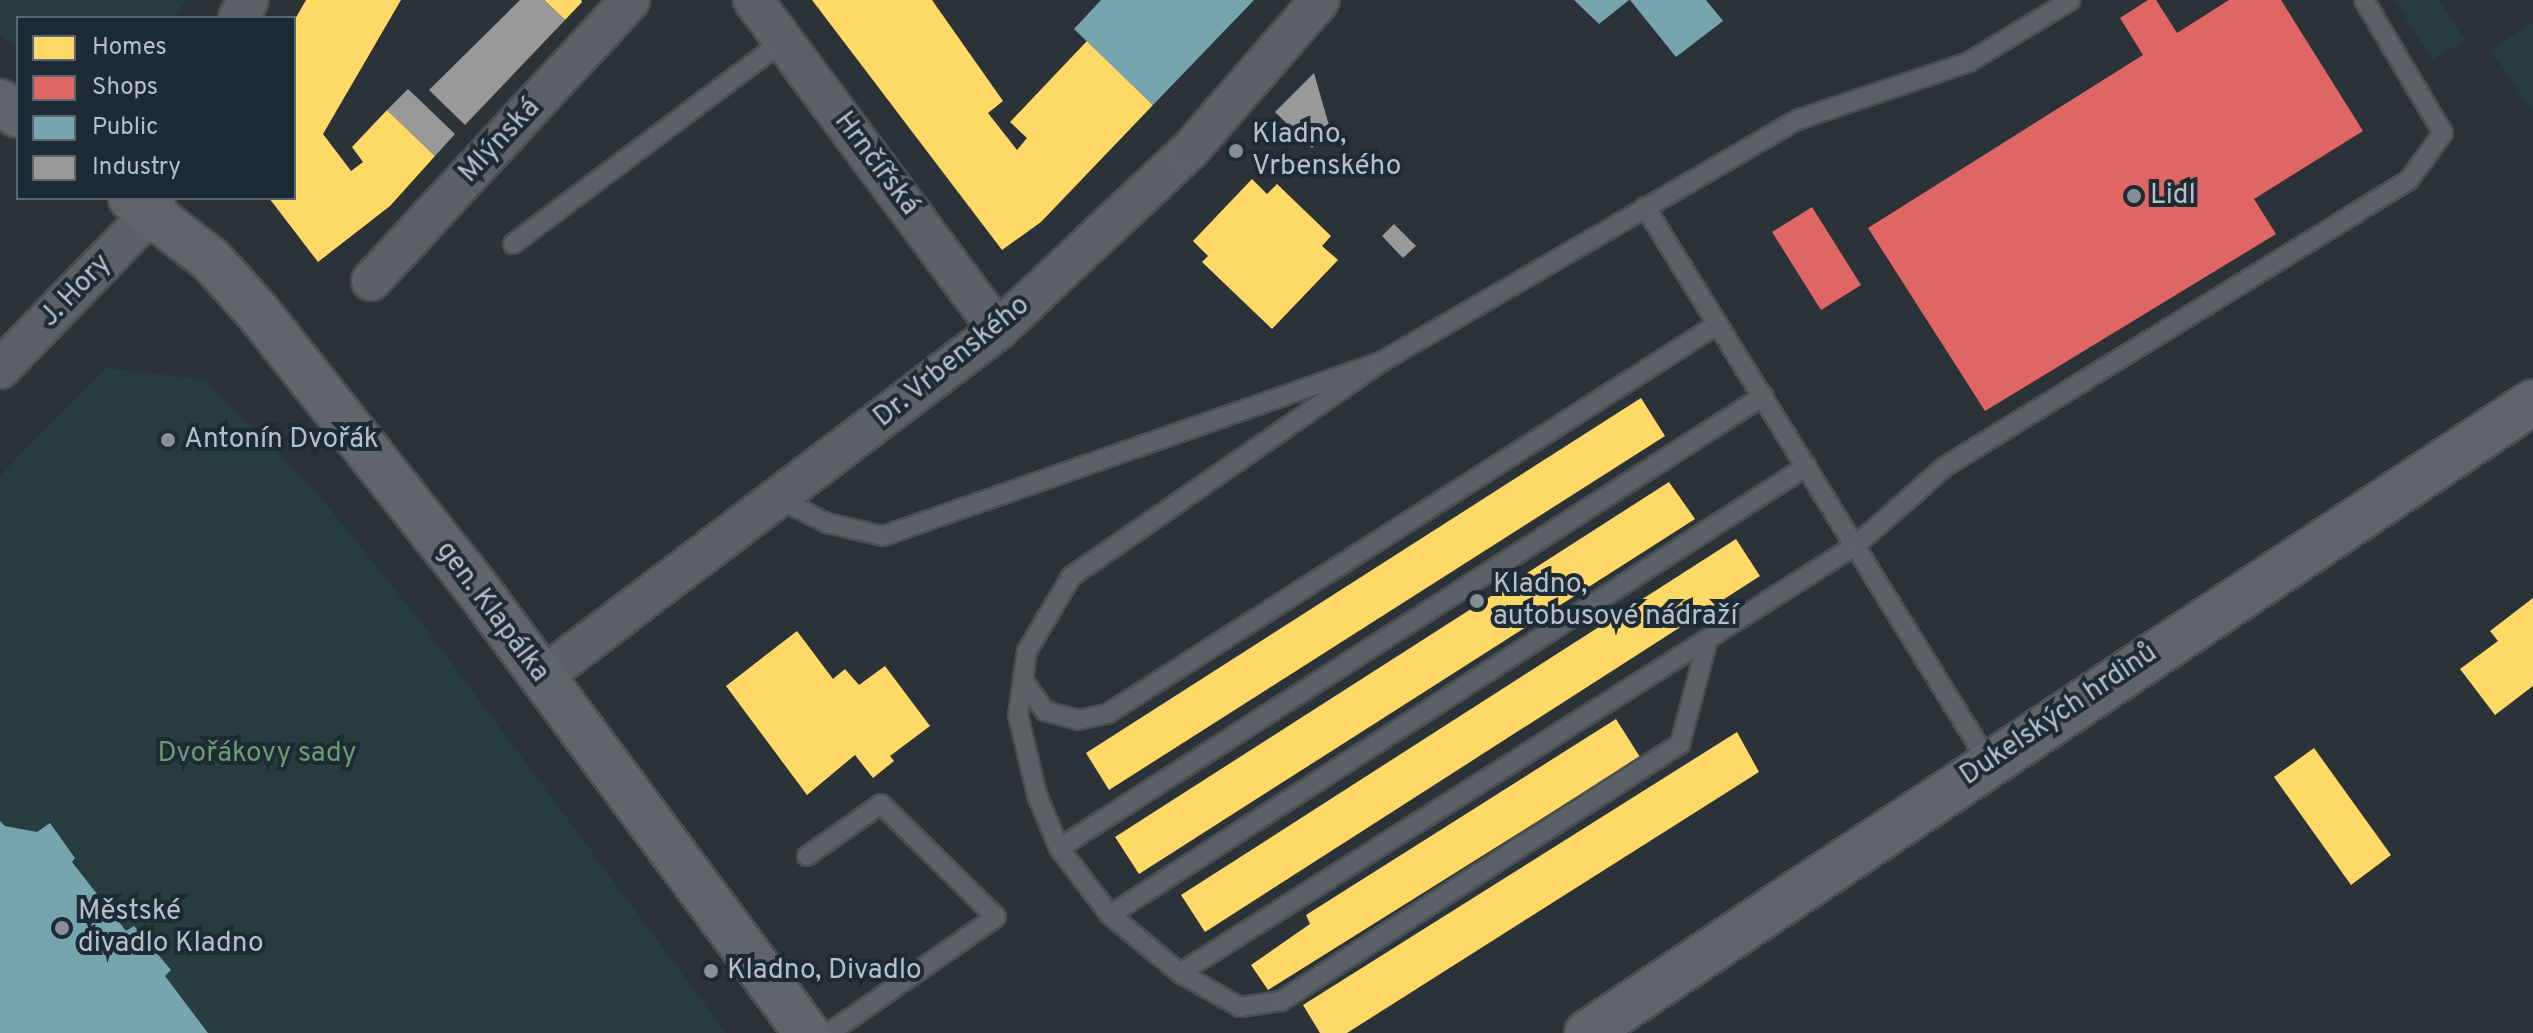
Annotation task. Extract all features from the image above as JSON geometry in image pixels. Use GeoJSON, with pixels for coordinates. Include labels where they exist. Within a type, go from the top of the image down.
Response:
{"type":"FeatureCollection","features":[{"type":"Feature","properties":{"kind":"main road","name":"gen. Klapálka"},"geometry":{"type":"LineString","coordinates":[[146,203],[211,260],[257,311],[542,677],[807,1033]]}},
{"type":"Feature","properties":{"kind":"main road","name":"Dukelských hrdinů"},"geometry":{"type":"LineString","coordinates":[[1587,1033],[1988,761],[2533,402]]}},
{"type":"Feature","properties":{"kind":"street","name":"Mlýnská"},"geometry":{"type":"LineString","coordinates":[[371,281],[630,0]]}},
{"type":"Feature","properties":{"kind":"street","name":"Hrnčířská"},"geometry":{"type":"LineString","coordinates":[[753,0],[998,330]]}},
{"type":"Feature","properties":{"kind":"street","name":"Dr. Vrbenského"},"geometry":{"type":"LineString","coordinates":[[542,677],[998,330],[1190,150],[1320,0]]}},
{"type":"Feature","properties":{"kind":"street","name":"J. Hory"},"geometry":{"type":"LineString","coordinates":[[0,369],[146,203]]}},
{"type":"Feature","properties":{"kind":"lane"},"geometry":{"type":"LineString","coordinates":[[1708,639],[1680,744],[1281,1001],[1240,1007],[1180,973],[1110,915],[1059,848],[1037,795],[1018,715],[1027,651],[1071,577],[1381,362],[1797,120],[1969,62],[2071,0]]}},
{"type":"Feature","properties":{"kind":"lane"},"geometry":{"type":"LineString","coordinates":[[1180,973],[1856,545],[1946,466],[2409,180],[2443,133],[2364,0]]}},
{"type":"Feature","properties":{"kind":"lane"},"geometry":{"type":"LineString","coordinates":[[513,244],[783,41]]}},
{"type":"Feature","properties":{"kind":"lane"},"geometry":{"type":"LineString","coordinates":[[1645,207],[1988,761]]}},
{"type":"Feature","properties":{"kind":"lane"},"geometry":{"type":"LineString","coordinates":[[1023,680],[1045,711],[1078,720],[1107,714],[1718,324]]}},
{"type":"Feature","properties":{"kind":"lane"},"geometry":{"type":"LineString","coordinates":[[779,499],[827,523],[883,536],[1381,362]]}},
{"type":"Feature","properties":{"kind":"lane"},"geometry":{"type":"LineString","coordinates":[[1059,848],[1763,396]]}},
{"type":"Feature","properties":{"kind":"lane"},"geometry":{"type":"LineString","coordinates":[[1110,915],[1807,466]]}},
{"type":"Feature","properties":{"kind":"lane"},"geometry":{"type":"LineString","coordinates":[[807,856],[881,804],[996,917],[829,1033]]}},
{"type":"Feature","properties":{"kind":"green space"},"geometry":{"type":"Polygon","coordinates":[[[0,0],[185,0],[176,16],[16,16],[16,48],[0,36],[0,0]]]}},
{"type":"Feature","properties":{"kind":"green space"},"geometry":{"type":"Polygon","coordinates":[[[2395,0],[2439,0],[2465,40],[2432,60],[2395,0]]]}},
{"type":"Feature","properties":{"kind":"green space"},"geometry":{"type":"Polygon","coordinates":[[[2533,22],[2533,112],[2491,50],[2533,22]]]}},
{"type":"Feature","properties":{"kind":"green space","name":"Dvořákovy sady"},"geometry":{"type":"Polygon","coordinates":[[[106,368],[205,380],[313,488],[428,631],[726,1033],[208,1033],[165,976],[171,970],[135,926],[126,931],[72,862],[75,857],[50,824],[37,832],[5,826],[0,821],[0,476],[106,368]]]}},
{"type":"Feature","properties":{"kind":"building: Homes"},"geometry":{"type":"Polygon","coordinates":[[[306,0],[401,0],[323,134],[351,171],[363,162],[352,147],[387,110],[435,156],[390,206],[318,262],[271,200],[296,200],[296,18],[306,0]]]}},
{"type":"Feature","properties":{"kind":"building: Homes"},"geometry":{"type":"Polygon","coordinates":[[[544,0],[581,0],[582,2],[565,20],[544,0]]]}},
{"type":"Feature","properties":{"kind":"building: Homes"},"geometry":{"type":"Polygon","coordinates":[[[812,0],[932,0],[1003,101],[988,113],[1017,150],[1027,138],[1010,122],[1087,41],[1153,105],[1041,222],[1002,250],[812,0]]]}},
{"type":"Feature","properties":{"kind":"building: Homes"},"geometry":{"type":"Polygon","coordinates":[[[1252,179],[1267,194],[1277,184],[1331,236],[1322,246],[1338,260],[1272,329],[1202,262],[1208,256],[1193,241],[1252,179]]]}},
{"type":"Feature","properties":{"kind":"building: Homes"},"geometry":{"type":"Polygon","coordinates":[[[1641,398],[1665,436],[1109,790],[1086,753],[1641,398]]]}},
{"type":"Feature","properties":{"kind":"building: Homes"},"geometry":{"type":"Polygon","coordinates":[[[1669,482],[1695,519],[1139,874],[1115,837],[1669,482]]]}},
{"type":"Feature","properties":{"kind":"building: Homes"},"geometry":{"type":"Polygon","coordinates":[[[1736,539],[1760,576],[1205,932],[1181,895],[1736,539]]]}},
{"type":"Feature","properties":{"kind":"building: Homes"},"geometry":{"type":"Polygon","coordinates":[[[2533,598],[2533,686],[2495,715],[2460,669],[2498,641],[2490,631],[2533,598]]]}},
{"type":"Feature","properties":{"kind":"building: Homes"},"geometry":{"type":"Polygon","coordinates":[[[797,631],[833,679],[845,669],[859,685],[885,666],[930,726],[890,756],[894,761],[873,778],[855,755],[807,795],[726,686],[797,631]]]}},
{"type":"Feature","properties":{"kind":"building: Homes"},"geometry":{"type":"Polygon","coordinates":[[[1616,719],[1640,757],[1268,990],[1251,965],[1310,924],[1306,915],[1616,719]]]}},
{"type":"Feature","properties":{"kind":"building: Homes"},"geometry":{"type":"Polygon","coordinates":[[[1737,732],[1759,772],[1347,1033],[1320,1033],[1303,1005],[1737,732]]]}},
{"type":"Feature","properties":{"kind":"building: Homes"},"geometry":{"type":"Polygon","coordinates":[[[2314,748],[2391,855],[2351,885],[2274,777],[2314,748]]]}},
{"type":"Feature","properties":{"kind":"building: Shops"},"geometry":{"type":"Polygon","coordinates":[[[2148,0],[2156,0],[2177,33],[2229,0],[2281,0],[2363,131],[2254,199],[2276,234],[1985,411],[1868,228],[2143,55],[2120,18],[2148,0]]]}},
{"type":"Feature","properties":{"kind":"building: Shops"},"geometry":{"type":"Polygon","coordinates":[[[1812,207],[1861,285],[1821,310],[1772,232],[1812,207]]]}},
{"type":"Feature","properties":{"kind":"building: Public"},"geometry":{"type":"Polygon","coordinates":[[[1101,0],[1254,0],[1153,105],[1074,29],[1101,0]]]}},
{"type":"Feature","properties":{"kind":"building: Public"},"geometry":{"type":"Polygon","coordinates":[[[1574,0],[1629,0],[1599,24],[1574,0]]]}},
{"type":"Feature","properties":{"kind":"building: Public"},"geometry":{"type":"Polygon","coordinates":[[[1630,0],[1706,0],[1723,21],[1676,57],[1630,0]]]}},
{"type":"Feature","properties":{"kind":"building: Public","name":"Městské divadlo Kladno"},"geometry":{"type":"Polygon","coordinates":[[[0,821],[5,826],[37,832],[50,823],[75,858],[72,862],[126,931],[134,926],[171,970],[165,976],[208,1033],[0,1033],[0,821]]]}},
{"type":"Feature","properties":{"kind":"building: Industry"},"geometry":{"type":"Polygon","coordinates":[[[520,0],[544,0],[565,20],[465,125],[429,90],[520,0]]]}},
{"type":"Feature","properties":{"kind":"building: Industry"},"geometry":{"type":"Polygon","coordinates":[[[1314,73],[1330,129],[1312,148],[1275,112],[1314,73]]]}},
{"type":"Feature","properties":{"kind":"building: Industry"},"geometry":{"type":"Polygon","coordinates":[[[408,89],[455,134],[435,156],[387,110],[408,89]]]}},
{"type":"Feature","properties":{"kind":"building: Industry"},"geometry":{"type":"Polygon","coordinates":[[[1394,224],[1416,246],[1403,258],[1382,236],[1394,224]]]}},
{"type":"Feature","properties":{"kind":"place","name":"Kladno, Vrbenského"},"geometry":{"type":"Point","coordinates":[1236,151]}},
{"type":"Feature","properties":{"kind":"place","name":"Lidl"},"geometry":{"type":"Point","coordinates":[2134,196]}},
{"type":"Feature","properties":{"kind":"place","name":"Antonín Dvořák"},"geometry":{"type":"Point","coordinates":[168,440]}},
{"type":"Feature","properties":{"kind":"place","name":"Kladno, autobusové nádraží"},"geometry":{"type":"Point","coordinates":[1477,601]}},
{"type":"Feature","properties":{"kind":"place","name":"Městské divadlo Kladno"},"geometry":{"type":"Point","coordinates":[62,928]}},
{"type":"Feature","properties":{"kind":"place","name":"Kladno, Divadlo"},"geometry":{"type":"Point","coordinates":[711,971]}}]}
